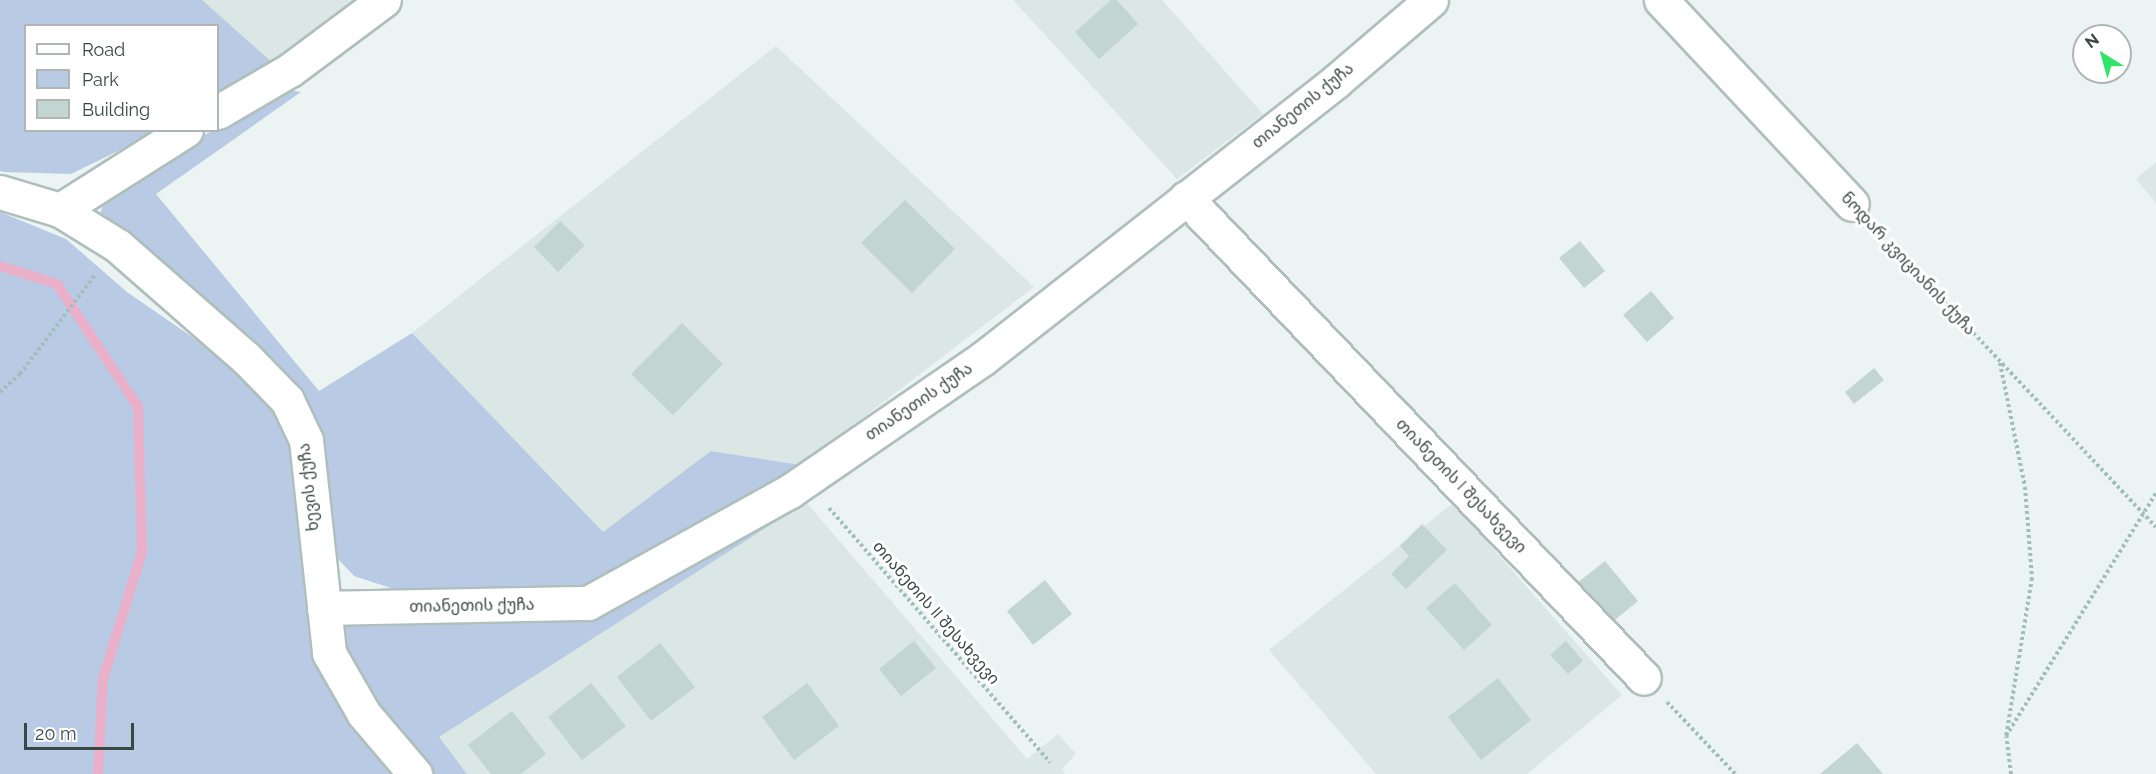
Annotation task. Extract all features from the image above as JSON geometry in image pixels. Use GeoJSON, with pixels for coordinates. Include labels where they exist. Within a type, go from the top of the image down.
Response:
{"type":"FeatureCollection","features":[{"type":"Feature","properties":{"kind":"street"},"geometry":{"type":"LineString","coordinates":[[219,111],[290,70],[384,0]]}},
{"type":"Feature","properties":{"kind":"street","name":"თიანეთის ქუჩა"},"geometry":{"type":"LineString","coordinates":[[324,608],[588,603],[805,481],[981,359],[1335,82],[1431,0]]}},
{"type":"Feature","properties":{"kind":"street","name":"ნოდარ კვიციანის ქუჩა"},"geometry":{"type":"LineString","coordinates":[[1661,0],[1852,204]]}},
{"type":"Feature","properties":{"kind":"street"},"geometry":{"type":"LineString","coordinates":[[60,210],[183,132]]}},
{"type":"Feature","properties":{"kind":"street","name":"ხევის ქუჩა"},"geometry":{"type":"LineString","coordinates":[[0,192],[60,210],[118,246],[246,358],[287,400],[306,440],[329,653],[364,714],[415,774]]}},
{"type":"Feature","properties":{"kind":"street","name":"თიანეთის I შესახვევი"},"geometry":{"type":"LineString","coordinates":[[1186,198],[1644,678]]}},
{"type":"Feature","properties":{"kind":"path","name":"ნოდარ კვიციანის ქუჩა"},"geometry":{"type":"LineString","coordinates":[[1852,204],[2156,527]]}},
{"type":"Feature","properties":{"kind":"path"},"geometry":{"type":"LineString","coordinates":[[0,392],[20,374],[118,246]]}},
{"type":"Feature","properties":{"kind":"path"},"geometry":{"type":"LineString","coordinates":[[2000,361],[2025,487],[2032,578],[2006,736],[2011,774]]}},
{"type":"Feature","properties":{"kind":"path","name":"თიანეთის II შესახვევი"},"geometry":{"type":"LineString","coordinates":[[805,481],[1050,762]]}},
{"type":"Feature","properties":{"kind":"path"},"geometry":{"type":"LineString","coordinates":[[2006,736],[2156,493]]}},
{"type":"Feature","properties":{"kind":"path"},"geometry":{"type":"LineString","coordinates":[[1644,678],[1735,774]]}},
{"type":"Feature","properties":{"kind":"shaded area"},"geometry":{"type":"Polygon","coordinates":[[[202,0],[356,0],[273,63],[202,0]]]}},
{"type":"Feature","properties":{"kind":"shaded area"},"geometry":{"type":"Polygon","coordinates":[[[1013,0],[1162,0],[1263,114],[1177,179],[1013,0]]]}},
{"type":"Feature","properties":{"kind":"shaded area"},"geometry":{"type":"Polygon","coordinates":[[[776,46],[1034,287],[801,465],[711,451],[603,533],[412,333],[776,46]]]}},
{"type":"Feature","properties":{"kind":"shaded area"},"geometry":{"type":"Polygon","coordinates":[[[2156,162],[2156,203],[2136,179],[2156,162]]]}},
{"type":"Feature","properties":{"kind":"shaded area"},"geometry":{"type":"Polygon","coordinates":[[[806,502],[1027,759],[1058,734],[1076,754],[1062,769],[1065,774],[467,774],[438,737],[806,502]]]}},
{"type":"Feature","properties":{"kind":"shaded area"},"geometry":{"type":"Polygon","coordinates":[[[1453,503],[1622,695],[1527,774],[1376,774],[1269,650],[1453,503]]]}},
{"type":"Feature","properties":{"kind":"green space"},"geometry":{"type":"Polygon","coordinates":[[[0,0],[202,0],[273,63],[219,95],[219,24],[24,24],[24,132],[157,132],[71,174],[0,171],[0,0]]]}},
{"type":"Feature","properties":{"kind":"green space"},"geometry":{"type":"Polygon","coordinates":[[[287,90],[301,92],[156,194],[319,391],[412,333],[603,532],[711,451],[801,465],[583,596],[400,591],[354,576],[322,542],[320,430],[291,387],[108,230],[100,214],[109,187],[210,132],[219,132],[219,127],[287,90]]]}},
{"type":"Feature","properties":{"kind":"green space"},"geometry":{"type":"Polygon","coordinates":[[[0,212],[66,239],[127,292],[243,372],[277,408],[295,461],[309,562],[311,639],[334,691],[397,774],[0,774],[0,212]]]}},
{"type":"Feature","properties":{"kind":"green space"},"geometry":{"type":"Polygon","coordinates":[[[806,502],[439,737],[467,774],[431,774],[374,710],[342,655],[338,621],[591,615],[806,502]]]}},
{"type":"Feature","properties":{"kind":"building"},"geometry":{"type":"Polygon","coordinates":[[[1111,0],[1117,0],[1138,24],[1099,59],[1075,32],[1111,0]]]}},
{"type":"Feature","properties":{"kind":"building"},"geometry":{"type":"Polygon","coordinates":[[[905,200],[955,249],[912,293],[861,243],[905,200]]]}},
{"type":"Feature","properties":{"kind":"building"},"geometry":{"type":"Polygon","coordinates":[[[560,221],[585,245],[558,272],[534,247],[560,221]]]}},
{"type":"Feature","properties":{"kind":"building"},"geometry":{"type":"Polygon","coordinates":[[[1580,241],[1605,271],[1584,288],[1559,258],[1580,241]]]}},
{"type":"Feature","properties":{"kind":"building"},"geometry":{"type":"Polygon","coordinates":[[[1651,291],[1674,318],[1647,342],[1623,315],[1651,291]]]}},
{"type":"Feature","properties":{"kind":"building"},"geometry":{"type":"Polygon","coordinates":[[[682,323],[723,364],[673,415],[631,374],[682,323]]]}},
{"type":"Feature","properties":{"kind":"building"},"geometry":{"type":"Polygon","coordinates":[[[1874,368],[1884,380],[1854,404],[1845,392],[1874,368]]]}},
{"type":"Feature","properties":{"kind":"building"},"geometry":{"type":"Polygon","coordinates":[[[1422,524],[1447,550],[1406,589],[1391,574],[1409,556],[1400,546],[1422,524]]]}},
{"type":"Feature","properties":{"kind":"building"},"geometry":{"type":"Polygon","coordinates":[[[1605,561],[1638,601],[1610,624],[1577,583],[1605,561]]]}},
{"type":"Feature","properties":{"kind":"building"},"geometry":{"type":"Polygon","coordinates":[[[1045,580],[1072,614],[1033,645],[1007,611],[1045,580]]]}},
{"type":"Feature","properties":{"kind":"building"},"geometry":{"type":"Polygon","coordinates":[[[1455,583],[1492,625],[1464,650],[1426,608],[1455,583]]]}},
{"type":"Feature","properties":{"kind":"building"},"geometry":{"type":"Polygon","coordinates":[[[914,641],[936,668],[901,696],[879,669],[914,641]]]}},
{"type":"Feature","properties":{"kind":"building"},"geometry":{"type":"Polygon","coordinates":[[[1566,641],[1583,661],[1568,674],[1550,655],[1566,641]]]}},
{"type":"Feature","properties":{"kind":"building"},"geometry":{"type":"Polygon","coordinates":[[[660,643],[695,687],[651,721],[617,677],[660,643]]]}},
{"type":"Feature","properties":{"kind":"building"},"geometry":{"type":"Polygon","coordinates":[[[1498,678],[1531,720],[1481,760],[1448,717],[1498,678]]]}},
{"type":"Feature","properties":{"kind":"building"},"geometry":{"type":"Polygon","coordinates":[[[591,683],[626,726],[582,760],[548,717],[591,683]]]}},
{"type":"Feature","properties":{"kind":"building"},"geometry":{"type":"Polygon","coordinates":[[[807,683],[839,726],[794,760],[762,717],[807,683]]]}},
{"type":"Feature","properties":{"kind":"building"},"geometry":{"type":"Polygon","coordinates":[[[512,711],[546,754],[521,774],[491,774],[468,745],[512,711]]]}},
{"type":"Feature","properties":{"kind":"building"},"geometry":{"type":"Polygon","coordinates":[[[1857,743],[1883,774],[1820,774],[1857,743]]]}},
{"type":"Feature","properties":{"kind":"waterway"},"geometry":{"type":"LineString","coordinates":[[0,266],[57,284],[138,407],[142,552],[103,679],[98,774]]}}]}
